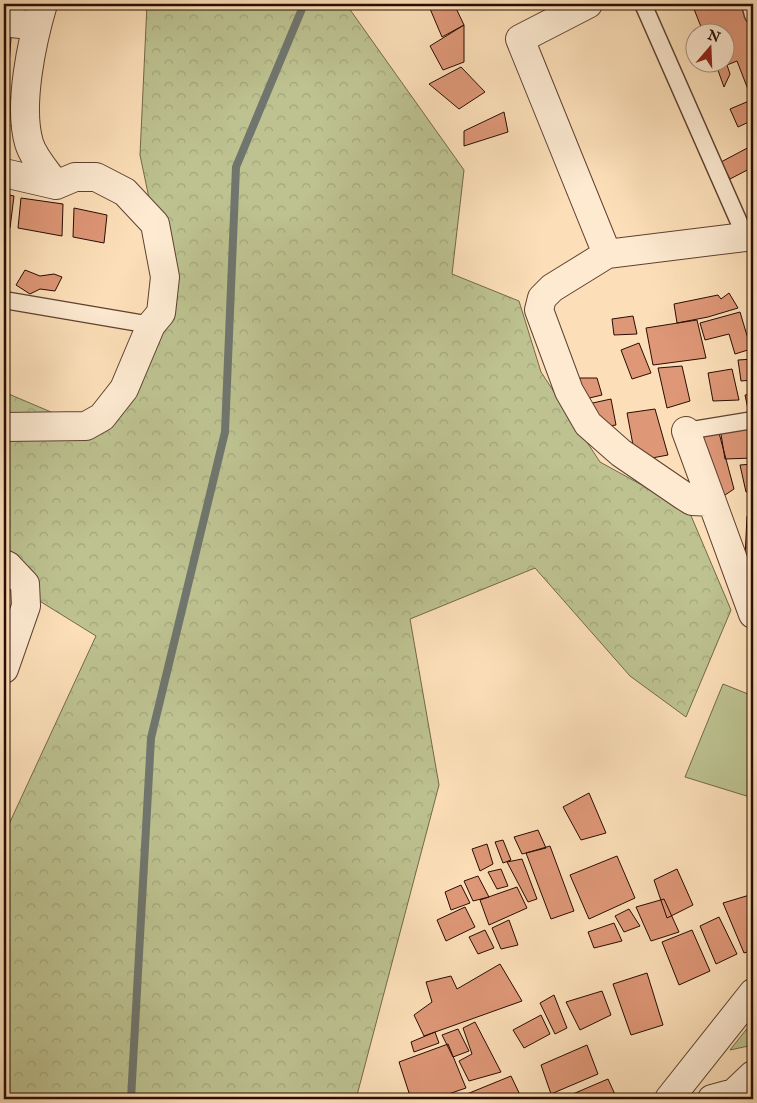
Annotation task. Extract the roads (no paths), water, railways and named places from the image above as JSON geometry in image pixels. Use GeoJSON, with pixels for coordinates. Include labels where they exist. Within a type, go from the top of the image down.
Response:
{"type":"FeatureCollection","features":[{"type":"Feature","properties":{"kind":"street"},"geometry":{"type":"LineString","coordinates":[[588,4],[520,39],[607,254]]}},
{"type":"Feature","properties":{"kind":"street"},"geometry":{"type":"LineString","coordinates":[[4,22],[40,15],[28,72],[28,134],[34,154],[56,185]]}},
{"type":"Feature","properties":{"kind":"street"},"geometry":{"type":"LineString","coordinates":[[4,173],[56,185],[74,176],[96,177],[125,192],[155,224],[165,277],[161,313],[151,325],[124,389],[102,417],[86,426],[4,427]]}},
{"type":"Feature","properties":{"kind":"street"},"geometry":{"type":"LineString","coordinates":[[712,502],[692,500],[684,496],[621,453],[588,424],[569,391],[539,310],[542,298],[552,288],[607,254],[750,237]]}},
{"type":"Feature","properties":{"kind":"street"},"geometry":{"type":"LineString","coordinates":[[686,431],[753,614]]}},
{"type":"Feature","properties":{"kind":"street"},"geometry":{"type":"LineString","coordinates":[[4,564],[25,584],[26,606],[4,669]]}},
{"type":"Feature","properties":{"kind":"street"},"geometry":{"type":"LineString","coordinates":[[669,1099],[753,993]]}},
{"type":"Feature","properties":{"kind":"lane"},"geometry":{"type":"LineString","coordinates":[[643,4],[750,237]]}},
{"type":"Feature","properties":{"kind":"lane"},"geometry":{"type":"LineString","coordinates":[[750,4],[753,15]]}},
{"type":"Feature","properties":{"kind":"lane"},"geometry":{"type":"LineString","coordinates":[[4,300],[151,325]]}},
{"type":"Feature","properties":{"kind":"lane"},"geometry":{"type":"LineString","coordinates":[[686,431],[753,420]]}},
{"type":"Feature","properties":{"kind":"waterway"},"geometry":{"type":"LineString","coordinates":[[131,1099],[151,738],[225,432],[236,167],[304,4]]}}]}
